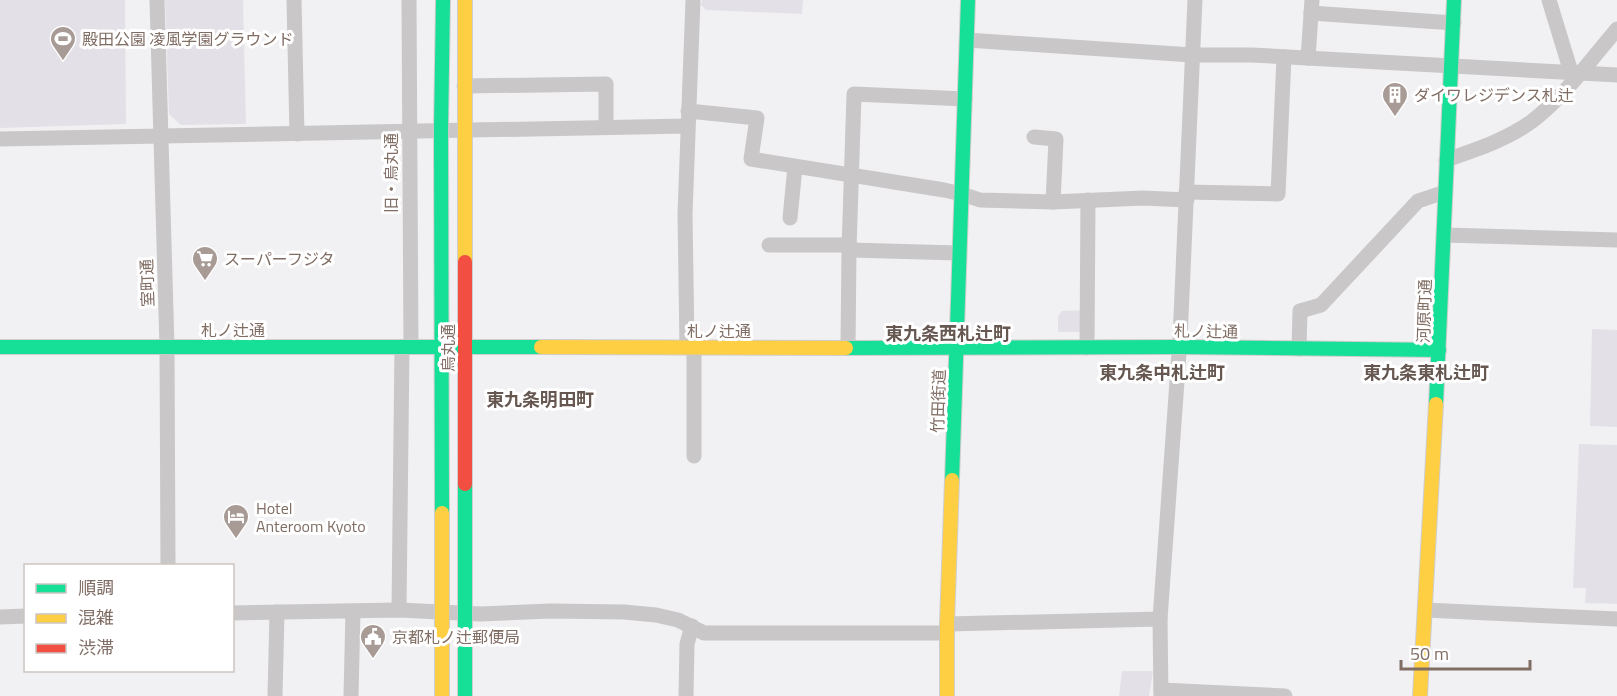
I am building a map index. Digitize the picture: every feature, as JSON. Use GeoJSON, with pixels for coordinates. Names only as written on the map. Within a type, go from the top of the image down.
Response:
{"type":"FeatureCollection","features":[{"type":"Feature","properties":{"kind":"main road","name":"烏丸通"},"geometry":{"type":"LineString","coordinates":[[442,696],[441,130],[443,0]]}},
{"type":"Feature","properties":{"kind":"main road","name":"烏丸通"},"geometry":{"type":"LineString","coordinates":[[465,0],[465,696]]}},
{"type":"Feature","properties":{"kind":"main road","name":"竹田街道"},"geometry":{"type":"LineString","coordinates":[[947,696],[947,628],[968,0]]}},
{"type":"Feature","properties":{"kind":"main road","name":"河原町通"},"geometry":{"type":"LineString","coordinates":[[1420,696],[1439,350],[1454,0]]}},
{"type":"Feature","properties":{"kind":"main road","name":"札ノ辻通"},"geometry":{"type":"LineString","coordinates":[[0,347],[1180,347],[1439,350]]}},
{"type":"Feature","properties":{"kind":"street","name":"室町通"},"geometry":{"type":"LineString","coordinates":[[157,0],[167,347],[168,564]]}},
{"type":"Feature","properties":{"kind":"street"},"geometry":{"type":"LineString","coordinates":[[294,0],[297,134]]}},
{"type":"Feature","properties":{"kind":"street","name":"旧・烏丸通"},"geometry":{"type":"LineString","coordinates":[[399,610],[406,347],[409,0]]}},
{"type":"Feature","properties":{"kind":"street"},"geometry":{"type":"LineString","coordinates":[[693,0],[685,214],[694,456]]}},
{"type":"Feature","properties":{"kind":"street"},"geometry":{"type":"LineString","coordinates":[[1195,0],[1180,347],[1160,619],[1161,693],[1285,696]]}},
{"type":"Feature","properties":{"kind":"street"},"geometry":{"type":"LineString","coordinates":[[1549,0],[1576,72]]}},
{"type":"Feature","properties":{"kind":"street"},"geometry":{"type":"LineString","coordinates":[[1308,58],[1311,7],[1454,23]]}},
{"type":"Feature","properties":{"kind":"street"},"geometry":{"type":"LineString","coordinates":[[1446,160],[1504,138],[1530,122],[1617,29]]}},
{"type":"Feature","properties":{"kind":"street"},"geometry":{"type":"LineString","coordinates":[[967,40],[1192,55],[1308,58],[1617,75]]}},
{"type":"Feature","properties":{"kind":"street"},"geometry":{"type":"LineString","coordinates":[[0,139],[606,127],[688,118],[757,118],[751,159],[962,194],[976,200],[1053,202],[1278,194],[1284,57]]}},
{"type":"Feature","properties":{"kind":"street"},"geometry":{"type":"LineString","coordinates":[[464,86],[606,84],[606,127]]}},
{"type":"Feature","properties":{"kind":"street"},"geometry":{"type":"LineString","coordinates":[[848,348],[854,94],[965,99]]}},
{"type":"Feature","properties":{"kind":"street"},"geometry":{"type":"LineString","coordinates":[[1034,137],[1056,139],[1053,202]]}},
{"type":"Feature","properties":{"kind":"street"},"geometry":{"type":"LineString","coordinates":[[790,218],[795,167]]}},
{"type":"Feature","properties":{"kind":"street"},"geometry":{"type":"LineString","coordinates":[[1299,349],[1300,311],[1321,304],[1418,201],[1445,192]]}},
{"type":"Feature","properties":{"kind":"street"},"geometry":{"type":"LineString","coordinates":[[1087,348],[1088,200]]}},
{"type":"Feature","properties":{"kind":"street"},"geometry":{"type":"LineString","coordinates":[[1444,235],[1617,240]]}},
{"type":"Feature","properties":{"kind":"street"},"geometry":{"type":"LineString","coordinates":[[769,245],[960,253]]}},
{"type":"Feature","properties":{"kind":"street"},"geometry":{"type":"LineString","coordinates":[[234,613],[399,610],[464,613],[624,612],[678,620],[704,633],[947,628],[1160,619]]}},
{"type":"Feature","properties":{"kind":"street"},"geometry":{"type":"LineString","coordinates":[[1425,610],[1617,619]]}},
{"type":"Feature","properties":{"kind":"street"},"geometry":{"type":"LineString","coordinates":[[351,696],[353,611]]}},
{"type":"Feature","properties":{"kind":"street"},"geometry":{"type":"LineString","coordinates":[[275,696],[277,612]]}},
{"type":"Feature","properties":{"kind":"street"},"geometry":{"type":"LineString","coordinates":[[0,617],[24,616]]}},
{"type":"Feature","properties":{"kind":"street"},"geometry":{"type":"LineString","coordinates":[[686,696],[687,644],[692,626]]}},
{"type":"Feature","properties":{"kind":"shaded area","name":"殿田公園 凌風学園グラウンド"},"geometry":{"type":"Polygon","coordinates":[[[0,0],[125,0],[126,124],[0,128],[0,0]]]}},
{"type":"Feature","properties":{"kind":"shaded area"},"geometry":{"type":"Polygon","coordinates":[[[165,0],[243,0],[246,124],[181,125],[169,114],[165,0]]]}},
{"type":"Feature","properties":{"kind":"shaded area"},"geometry":{"type":"Polygon","coordinates":[[[702,0],[803,0],[802,14],[706,10],[701,5],[702,0]]]}},
{"type":"Feature","properties":{"kind":"shaded area"},"geometry":{"type":"Polygon","coordinates":[[[1086,310],[1085,332],[1058,332],[1058,316],[1062,311],[1086,310]]]}},
{"type":"Feature","properties":{"kind":"shaded area"},"geometry":{"type":"Polygon","coordinates":[[[1592,329],[1617,330],[1617,427],[1590,426],[1592,329]]]}},
{"type":"Feature","properties":{"kind":"shaded area"},"geometry":{"type":"Polygon","coordinates":[[[1579,444],[1617,445],[1617,604],[1585,603],[1586,588],[1573,588],[1579,444]]]}},
{"type":"Feature","properties":{"kind":"shaded area"},"geometry":{"type":"Polygon","coordinates":[[[1122,671],[1153,671],[1149,696],[1119,696],[1122,671]]]}},
{"type":"Feature","properties":{"kind":"traffic: fast"},"geometry":{"type":"LineString","coordinates":[[442,513],[443,0]]}},
{"type":"Feature","properties":{"kind":"traffic: fast"},"geometry":{"type":"LineString","coordinates":[[952,480],[968,0]]}},
{"type":"Feature","properties":{"kind":"traffic: fast"},"geometry":{"type":"LineString","coordinates":[[1436,404],[1454,0]]}},
{"type":"Feature","properties":{"kind":"traffic: fast"},"geometry":{"type":"LineString","coordinates":[[0,347],[541,347]]}},
{"type":"Feature","properties":{"kind":"traffic: fast"},"geometry":{"type":"LineString","coordinates":[[846,348],[1180,347],[1439,350]]}},
{"type":"Feature","properties":{"kind":"traffic: fast"},"geometry":{"type":"LineString","coordinates":[[465,484],[465,696]]}},
{"type":"Feature","properties":{"kind":"traffic: slow"},"geometry":{"type":"LineString","coordinates":[[465,0],[465,262]]}},
{"type":"Feature","properties":{"kind":"traffic: slow"},"geometry":{"type":"LineString","coordinates":[[541,347],[846,348]]}},
{"type":"Feature","properties":{"kind":"traffic: slow"},"geometry":{"type":"LineString","coordinates":[[1420,696],[1436,404]]}},
{"type":"Feature","properties":{"kind":"traffic: slow"},"geometry":{"type":"LineString","coordinates":[[947,696],[952,480]]}},
{"type":"Feature","properties":{"kind":"traffic: slow"},"geometry":{"type":"LineString","coordinates":[[442,513],[442,696]]}},
{"type":"Feature","properties":{"kind":"traffic: jam"},"geometry":{"type":"LineString","coordinates":[[465,262],[465,484]]}},
{"type":"Feature","properties":{"kind":"place","name":"殿田公園 凌風学園グラウンド"},"geometry":{"type":"Point","coordinates":[63,62]}},
{"type":"Feature","properties":{"kind":"place","name":"ダイワレジデンス札辻"},"geometry":{"type":"Point","coordinates":[1395,118]}},
{"type":"Feature","properties":{"kind":"place","name":"スーパーフジタ"},"geometry":{"type":"Point","coordinates":[205,282]}},
{"type":"Feature","properties":{"kind":"place","name":"Hotel Anteroom Kyoto"},"geometry":{"type":"Point","coordinates":[236,540]}},
{"type":"Feature","properties":{"kind":"place","name":"京都札ノ辻郵便局"},"geometry":{"type":"Point","coordinates":[373,660]}},
{"type":"Feature","properties":{"kind":"district","name":"東九条西札辻町"},"geometry":{"type":"Point","coordinates":[948,334]}},
{"type":"Feature","properties":{"kind":"district","name":"東九条中札辻町"},"geometry":{"type":"Point","coordinates":[1162,373]}},
{"type":"Feature","properties":{"kind":"district","name":"東九条東札辻町"},"geometry":{"type":"Point","coordinates":[1426,373]}},
{"type":"Feature","properties":{"kind":"district","name":"東九条明田町"},"geometry":{"type":"Point","coordinates":[540,400]}}]}
